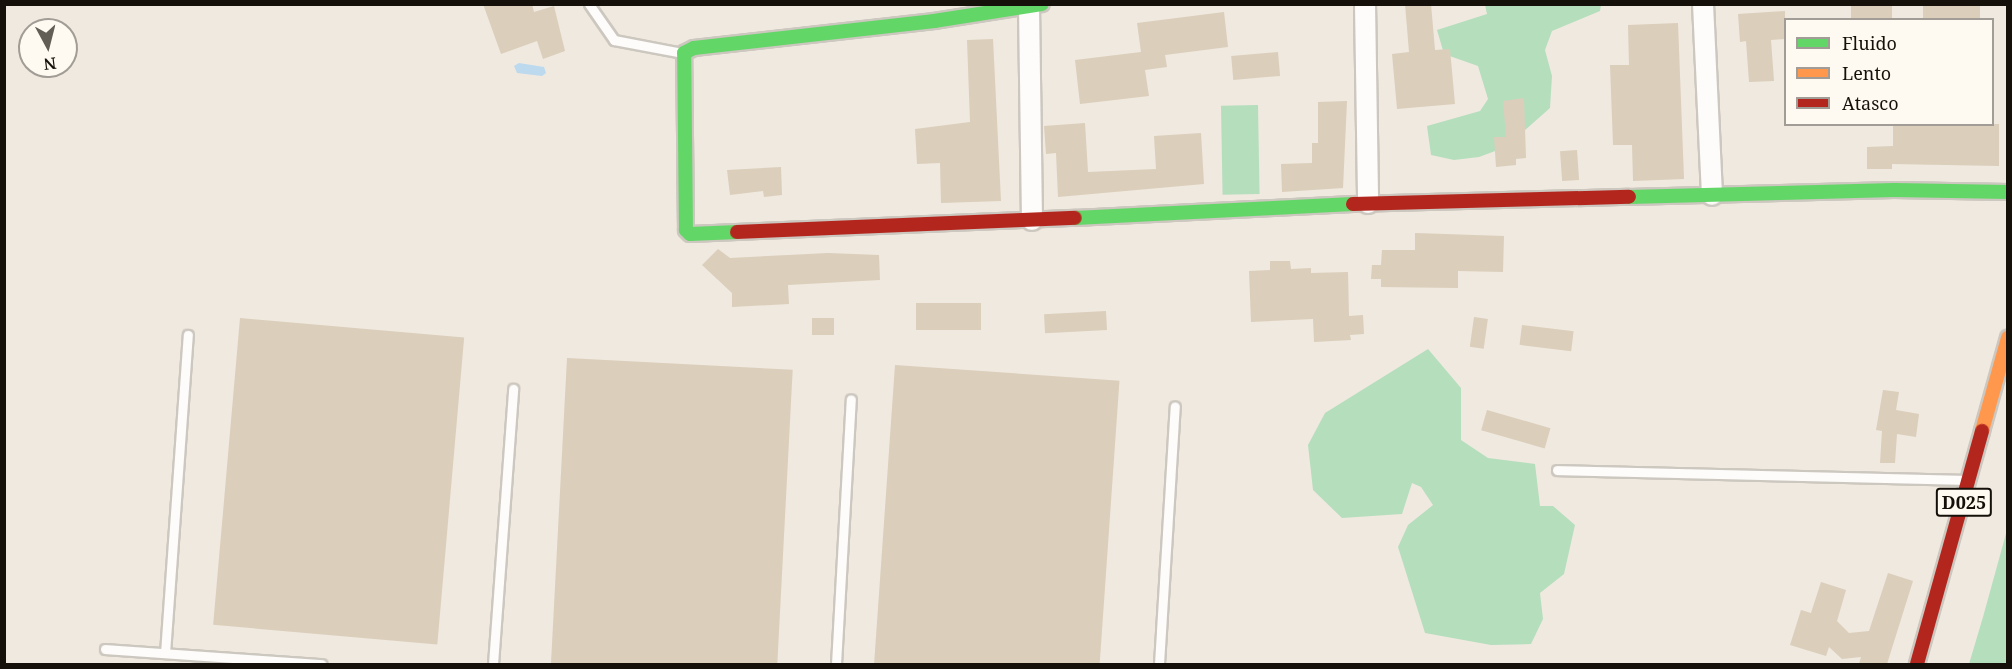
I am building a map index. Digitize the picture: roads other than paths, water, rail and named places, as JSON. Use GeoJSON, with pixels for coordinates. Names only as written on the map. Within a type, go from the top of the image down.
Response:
{"type":"FeatureCollection","features":[{"type":"Feature","properties":{"kind":"street"},"geometry":{"type":"LineString","coordinates":[[1365,4],[1368,203]]}},
{"type":"Feature","properties":{"kind":"street"},"geometry":{"type":"LineString","coordinates":[[1703,4],[1712,195]]}},
{"type":"Feature","properties":{"kind":"street"},"geometry":{"type":"LineString","coordinates":[[1032,220],[1036,5],[932,13],[694,48],[684,53],[687,232],[1032,220],[1368,203],[1894,190],[2007,192]]}},
{"type":"Feature","properties":{"kind":"street","name":"D025"},"geometry":{"type":"LineString","coordinates":[[1917,664],[1970,480],[2007,338]]}},
{"type":"Feature","properties":{"kind":"lane"},"geometry":{"type":"LineString","coordinates":[[589,4],[614,40],[684,53]]}},
{"type":"Feature","properties":{"kind":"lane"},"geometry":{"type":"LineString","coordinates":[[165,653],[188,334]]}},
{"type":"Feature","properties":{"kind":"lane"},"geometry":{"type":"LineString","coordinates":[[493,664],[513,389]]}},
{"type":"Feature","properties":{"kind":"lane"},"geometry":{"type":"LineString","coordinates":[[836,664],[851,399]]}},
{"type":"Feature","properties":{"kind":"lane"},"geometry":{"type":"LineString","coordinates":[[1158,664],[1174,406]]}},
{"type":"Feature","properties":{"kind":"lane"},"geometry":{"type":"LineString","coordinates":[[1557,470],[1970,480]]}},
{"type":"Feature","properties":{"kind":"lane"},"geometry":{"type":"LineString","coordinates":[[105,649],[321,664]]}},
{"type":"Feature","properties":{"kind":"water"},"geometry":{"type":"Polygon","coordinates":[[[519,63],[544,67],[546,73],[542,76],[517,73],[514,66],[519,63]]]}}]}
